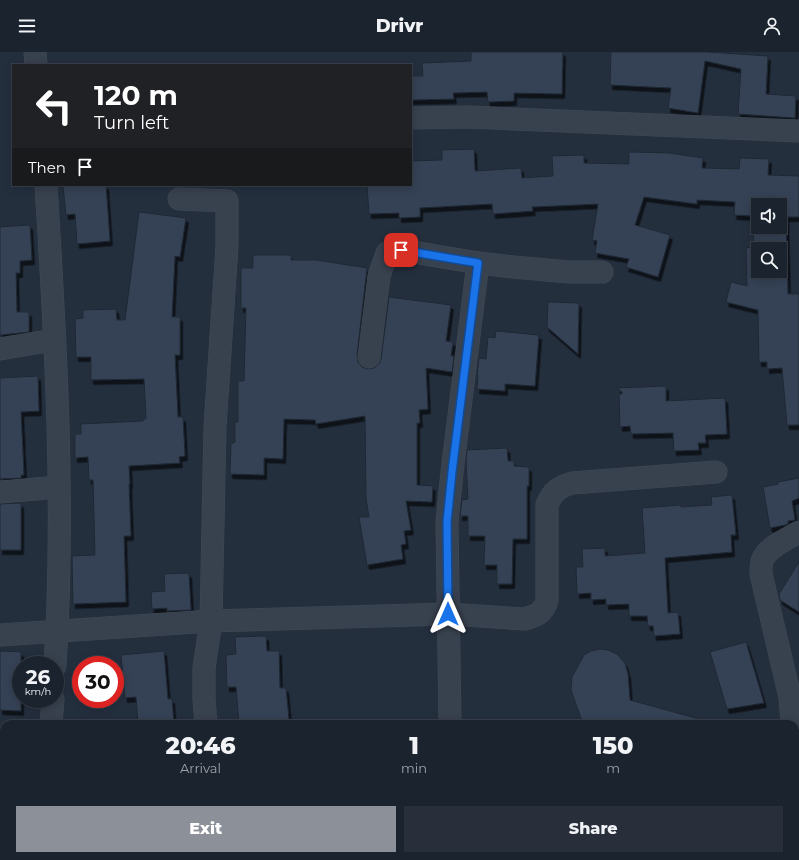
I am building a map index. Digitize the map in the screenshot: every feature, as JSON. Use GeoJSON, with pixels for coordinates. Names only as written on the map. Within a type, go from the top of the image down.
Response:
{"type":"FeatureCollection","features":[{"type":"Feature","properties":{"kind":"street"},"geometry":{"type":"LineString","coordinates":[[35,52],[36,64]]}},
{"type":"Feature","properties":{"kind":"street"},"geometry":{"type":"LineString","coordinates":[[412,118],[476,118],[799,131]]}},
{"type":"Feature","properties":{"kind":"street"},"geometry":{"type":"LineString","coordinates":[[46,186],[54,340],[59,487],[56,656]]}},
{"type":"Feature","properties":{"kind":"street"},"geometry":{"type":"LineString","coordinates":[[179,199],[226,201],[226,246],[215,427],[211,621],[204,668],[206,720]]}},
{"type":"Feature","properties":{"kind":"street"},"geometry":{"type":"LineString","coordinates":[[369,357],[379,276],[387,253],[401,250],[478,263],[569,272],[602,272]]}},
{"type":"Feature","properties":{"kind":"street"},"geometry":{"type":"LineString","coordinates":[[450,720],[448,515],[478,263]]}},
{"type":"Feature","properties":{"kind":"street"},"geometry":{"type":"LineString","coordinates":[[0,349],[54,340]]}},
{"type":"Feature","properties":{"kind":"street"},"geometry":{"type":"LineString","coordinates":[[0,635],[211,621],[448,614],[524,620],[536,616],[543,611],[547,600],[547,505],[555,490],[572,483],[716,472]]}},
{"type":"Feature","properties":{"kind":"street"},"geometry":{"type":"LineString","coordinates":[[0,492],[59,487]]}},
{"type":"Feature","properties":{"kind":"street"},"geometry":{"type":"LineString","coordinates":[[792,720],[795,696],[761,574],[763,560],[766,554],[772,548],[799,532]]}},
{"type":"Feature","properties":{"kind":"street"},"geometry":{"type":"LineString","coordinates":[[51,720],[52,708]]}},
{"type":"Feature","properties":{"kind":"building"},"geometry":{"type":"Polygon","coordinates":[[[471,52],[563,52],[562,94],[514,93],[514,101],[488,102],[487,92],[453,93],[454,99],[412,100],[412,76],[423,76],[422,63],[471,61],[471,52]]]}},
{"type":"Feature","properties":{"kind":"building"},"geometry":{"type":"Polygon","coordinates":[[[611,52],[707,52],[768,56],[766,94],[796,96],[795,118],[738,114],[741,69],[705,61],[698,113],[668,108],[671,88],[610,85],[611,52]]]}},
{"type":"Feature","properties":{"kind":"building"},"geometry":{"type":"Polygon","coordinates":[[[474,149],[475,171],[521,168],[522,178],[553,176],[552,156],[584,155],[584,163],[629,164],[629,152],[669,153],[703,158],[702,168],[739,169],[740,158],[769,159],[768,175],[799,176],[799,217],[787,217],[787,198],[751,198],[751,216],[734,215],[735,202],[697,200],[697,204],[644,197],[635,225],[670,235],[658,277],[626,267],[629,259],[595,253],[597,241],[592,240],[598,204],[532,207],[533,211],[493,214],[492,204],[420,208],[420,217],[399,218],[399,213],[369,214],[367,186],[412,186],[412,161],[442,160],[442,150],[474,149]]]}},
{"type":"Feature","properties":{"kind":"building"},"geometry":{"type":"Polygon","coordinates":[[[63,186],[106,186],[110,241],[77,244],[75,214],[66,215],[63,186]]]}},
{"type":"Feature","properties":{"kind":"building"},"geometry":{"type":"Polygon","coordinates":[[[139,212],[186,218],[180,257],[175,256],[172,317],[180,317],[180,355],[175,355],[178,417],[183,417],[185,456],[179,457],[180,463],[129,466],[131,536],[124,536],[126,602],[73,604],[72,556],[95,555],[93,480],[89,480],[88,457],[75,458],[75,434],[81,434],[81,424],[143,421],[143,419],[146,419],[144,379],[91,380],[91,357],[76,357],[75,319],[83,318],[83,310],[116,309],[117,320],[125,320],[139,212]]]}},
{"type":"Feature","properties":{"kind":"building"},"geometry":{"type":"Polygon","coordinates":[[[30,225],[32,260],[20,261],[20,273],[16,273],[17,312],[29,312],[29,332],[0,335],[0,227],[30,225]]]}},
{"type":"Feature","properties":{"kind":"building"},"geometry":{"type":"Polygon","coordinates":[[[754,234],[786,234],[787,242],[754,242],[754,234]]]}},
{"type":"Feature","properties":{"kind":"building"},"geometry":{"type":"Polygon","coordinates":[[[751,247],[751,278],[787,278],[787,256],[788,294],[799,294],[799,425],[787,425],[782,368],[767,369],[767,362],[759,362],[758,310],[726,302],[731,282],[747,286],[746,248],[751,247]]]}},
{"type":"Feature","properties":{"kind":"building"},"geometry":{"type":"Polygon","coordinates":[[[253,255],[291,255],[291,260],[316,260],[367,268],[357,355],[358,362],[362,367],[367,369],[374,368],[379,364],[381,359],[389,297],[451,305],[446,341],[453,342],[451,356],[454,356],[452,372],[426,368],[428,409],[419,410],[420,423],[417,423],[417,485],[433,486],[432,502],[406,501],[411,530],[404,531],[406,544],[401,545],[403,559],[367,565],[359,517],[369,517],[366,498],[365,416],[316,424],[315,420],[284,419],[283,459],[264,458],[264,475],[230,474],[231,444],[235,442],[235,422],[238,422],[238,381],[244,381],[246,308],[241,308],[241,268],[253,268],[253,255]]]}},
{"type":"Feature","properties":{"kind":"building"},"geometry":{"type":"Polygon","coordinates":[[[548,302],[579,303],[578,354],[547,327],[548,302]]]}},
{"type":"Feature","properties":{"kind":"building"},"geometry":{"type":"Polygon","coordinates":[[[496,331],[539,335],[535,386],[505,384],[505,391],[477,389],[479,358],[486,359],[488,337],[495,338],[496,331]]]}},
{"type":"Feature","properties":{"kind":"building"},"geometry":{"type":"Polygon","coordinates":[[[38,376],[39,411],[21,412],[24,475],[21,475],[21,478],[0,479],[0,378],[38,376]]]}},
{"type":"Feature","properties":{"kind":"building"},"geometry":{"type":"Polygon","coordinates":[[[666,386],[666,401],[725,398],[727,434],[705,435],[706,443],[698,443],[699,450],[674,451],[673,433],[631,434],[630,426],[620,427],[619,394],[622,394],[622,392],[617,388],[666,386]]]}},
{"type":"Feature","properties":{"kind":"building"},"geometry":{"type":"Polygon","coordinates":[[[507,448],[508,461],[514,461],[514,466],[529,467],[529,486],[527,486],[527,539],[513,539],[512,584],[497,584],[497,565],[484,565],[485,536],[468,536],[468,516],[460,516],[462,500],[468,499],[466,461],[467,450],[507,448]]]}},
{"type":"Feature","properties":{"kind":"building"},"geometry":{"type":"Polygon","coordinates":[[[799,478],[799,498],[792,501],[795,520],[788,521],[788,524],[785,525],[770,528],[763,487],[778,484],[778,482],[799,478]]]}},
{"type":"Feature","properties":{"kind":"building"},"geometry":{"type":"Polygon","coordinates":[[[732,495],[736,535],[731,535],[732,552],[665,558],[668,613],[678,612],[680,634],[654,636],[653,626],[648,626],[647,616],[629,616],[629,604],[606,605],[606,599],[591,600],[591,593],[577,594],[576,567],[583,567],[582,549],[605,548],[605,556],[645,553],[642,508],[681,505],[681,507],[712,505],[711,497],[732,495]]]}},
{"type":"Feature","properties":{"kind":"building"},"geometry":{"type":"Polygon","coordinates":[[[21,503],[21,550],[0,550],[0,504],[21,503]]]}},
{"type":"Feature","properties":{"kind":"building"},"geometry":{"type":"Polygon","coordinates":[[[799,562],[799,612],[780,600],[779,594],[799,562]]]}},
{"type":"Feature","properties":{"kind":"building"},"geometry":{"type":"Polygon","coordinates":[[[189,573],[191,610],[167,611],[167,608],[152,609],[151,592],[165,591],[164,574],[189,573]]]}},
{"type":"Feature","properties":{"kind":"building"},"geometry":{"type":"Polygon","coordinates":[[[266,636],[267,651],[279,651],[280,688],[286,688],[289,720],[239,720],[236,687],[227,687],[226,655],[236,654],[235,637],[266,636]]]}},
{"type":"Feature","properties":{"kind":"building"},"geometry":{"type":"Polygon","coordinates":[[[746,642],[764,703],[727,709],[710,652],[746,642]]]}},
{"type":"Feature","properties":{"kind":"building"},"geometry":{"type":"Polygon","coordinates":[[[600,649],[608,650],[617,654],[625,663],[628,674],[630,700],[699,720],[582,720],[571,690],[572,677],[584,655],[591,651],[600,649]]]}},
{"type":"Feature","properties":{"kind":"building"},"geometry":{"type":"Polygon","coordinates":[[[0,651],[21,652],[21,656],[12,656],[12,708],[21,708],[21,711],[0,710],[0,651]]]}},
{"type":"Feature","properties":{"kind":"building"},"geometry":{"type":"Polygon","coordinates":[[[164,651],[168,699],[172,699],[174,720],[138,720],[136,697],[125,698],[124,656],[121,656],[164,651]]]}},
{"type":"Feature","properties":{"kind":"route"},"geometry":{"type":"LineString","coordinates":[[401,250],[478,263],[447,522],[448,614]]}}]}
